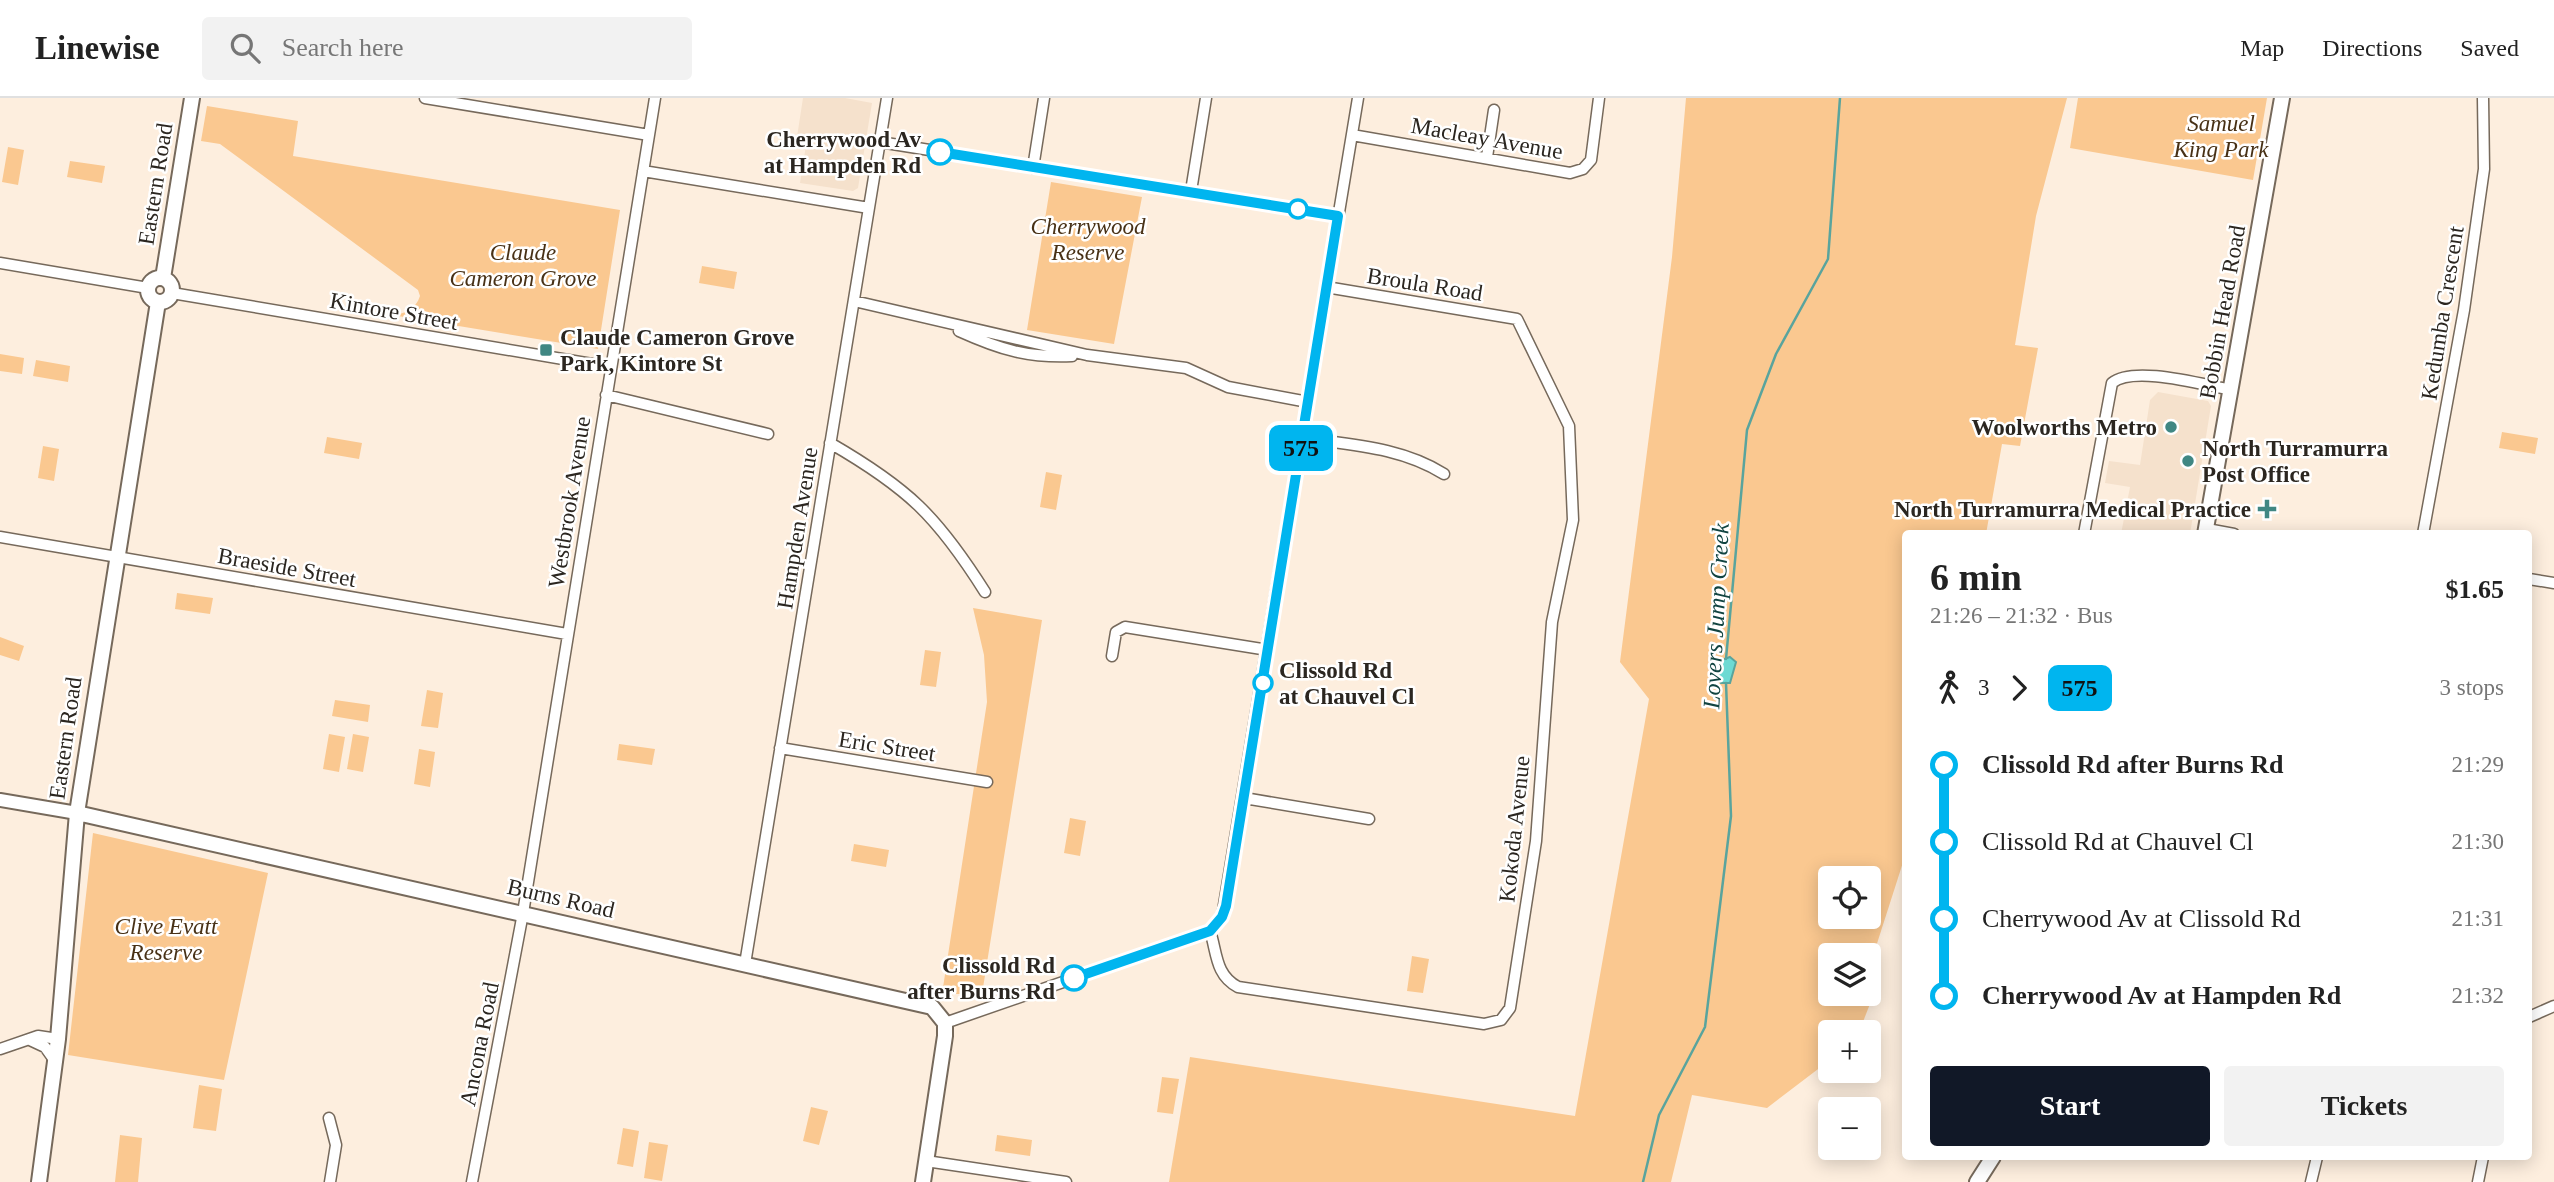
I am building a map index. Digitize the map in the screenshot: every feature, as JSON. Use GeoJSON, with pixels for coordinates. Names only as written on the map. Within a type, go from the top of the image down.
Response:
{"type":"FeatureCollection","features":[{"type":"Feature","properties":{"kind":"main road","name":"Eastern Road"},"geometry":{"type":"LineString","coordinates":[[163,278],[192,98]]}},
{"type":"Feature","properties":{"kind":"main road","name":"Bobbin Head Road"},"geometry":{"type":"LineString","coordinates":[[2206,530],[2282,98]]}},
{"type":"Feature","properties":{"kind":"main road"},"geometry":{"type":"LineString","coordinates":[[163,278],[171,285],[172,293],[168,300],[158,302],[150,297],[148,288],[154,279],[163,278]]}},
{"type":"Feature","properties":{"kind":"main road","name":"Eastern Road"},"geometry":{"type":"LineString","coordinates":[[39,1182],[58,1039],[77,813],[158,302]]}},
{"type":"Feature","properties":{"kind":"main road","name":"Burns Road"},"geometry":{"type":"LineString","coordinates":[[77,813],[932,1007],[945,1023]]}},
{"type":"Feature","properties":{"kind":"main road"},"geometry":{"type":"LineString","coordinates":[[923,1182],[945,1023]]}},
{"type":"Feature","properties":{"kind":"main road"},"geometry":{"type":"LineString","coordinates":[[1977,1182],[1991,1160]]}},
{"type":"Feature","properties":{"kind":"street"},"geometry":{"type":"LineString","coordinates":[[425,98],[649,135]]}},
{"type":"Feature","properties":{"kind":"street","name":"Westbrook Avenue"},"geometry":{"type":"LineString","coordinates":[[523,913],[655,98]]}},
{"type":"Feature","properties":{"kind":"street","name":"Hampden Avenue"},"geometry":{"type":"LineString","coordinates":[[745,964],[887,98]]}},
{"type":"Feature","properties":{"kind":"street"},"geometry":{"type":"LineString","coordinates":[[1033,168],[1044,98]]}},
{"type":"Feature","properties":{"kind":"street"},"geometry":{"type":"LineString","coordinates":[[1191,191],[1206,98]]}},
{"type":"Feature","properties":{"kind":"street"},"geometry":{"type":"LineString","coordinates":[[945,1023],[1210,931],[1222,917],[1244,798],[1358,98]]}},
{"type":"Feature","properties":{"kind":"street","name":"Macleay Avenue"},"geometry":{"type":"LineString","coordinates":[[1352,135],[1570,173],[1583,169],[1591,160],[1599,98]]}},
{"type":"Feature","properties":{"kind":"street","name":"Kedumba Crescent"},"geometry":{"type":"LineString","coordinates":[[2424,530],[2463,310],[2484,169],[2483,98]]}},
{"type":"Feature","properties":{"kind":"street"},"geometry":{"type":"LineString","coordinates":[[1488,157],[1494,110]]}},
{"type":"Feature","properties":{"kind":"street"},"geometry":{"type":"LineString","coordinates":[[880,142],[1338,216]]}},
{"type":"Feature","properties":{"kind":"street"},"geometry":{"type":"LineString","coordinates":[[643,171],[869,208]]}},
{"type":"Feature","properties":{"kind":"street"},"geometry":{"type":"LineString","coordinates":[[0,262],[148,288]]}},
{"type":"Feature","properties":{"kind":"street","name":"Broula Road"},"geometry":{"type":"LineString","coordinates":[[1326,288],[1517,319]]}},
{"type":"Feature","properties":{"kind":"street","name":"Kintore Street"},"geometry":{"type":"LineString","coordinates":[[172,293],[610,367]]}},
{"type":"Feature","properties":{"kind":"street"},"geometry":{"type":"LineString","coordinates":[[854,301],[932,319],[1000,350],[1051,357],[1087,355],[1186,368],[1228,387],[1308,402]]}},
{"type":"Feature","properties":{"kind":"street","name":"Kokoda Avenue"},"geometry":{"type":"LineString","coordinates":[[1210,931],[1217,963],[1224,977],[1238,987],[1484,1024],[1501,1020],[1510,1008],[1536,841],[1552,622],[1573,508],[1569,426],[1517,319]]}},
{"type":"Feature","properties":{"kind":"street"},"geometry":{"type":"LineString","coordinates":[[2085,530],[2112,383],[2119,377],[2136,375],[2232,390]]}},
{"type":"Feature","properties":{"kind":"street"},"geometry":{"type":"LineString","coordinates":[[606,395],[768,434]]}},
{"type":"Feature","properties":{"kind":"street"},"geometry":{"type":"LineString","coordinates":[[1303,438],[1386,450],[1428,464],[1444,474]]}},
{"type":"Feature","properties":{"kind":"street"},"geometry":{"type":"LineString","coordinates":[[830,443],[906,490],[935,520],[985,592]]}},
{"type":"Feature","properties":{"kind":"street","name":"Braeside Street"},"geometry":{"type":"LineString","coordinates":[[0,537],[567,634]]}},
{"type":"Feature","properties":{"kind":"street"},"geometry":{"type":"LineString","coordinates":[[2532,579],[2554,583]]}},
{"type":"Feature","properties":{"kind":"street"},"geometry":{"type":"LineString","coordinates":[[1112,656],[1116,632],[1125,627],[1268,650]]}},
{"type":"Feature","properties":{"kind":"street","name":"Eric Street"},"geometry":{"type":"LineString","coordinates":[[780,748],[987,782]]}},
{"type":"Feature","properties":{"kind":"street"},"geometry":{"type":"LineString","coordinates":[[1244,798],[1368,818]]}},
{"type":"Feature","properties":{"kind":"street","name":"Burns Road"},"geometry":{"type":"LineString","coordinates":[[0,800],[77,813]]}},
{"type":"Feature","properties":{"kind":"street","name":"Ancona Road"},"geometry":{"type":"LineString","coordinates":[[472,1182],[523,913]]}},
{"type":"Feature","properties":{"kind":"street"},"geometry":{"type":"LineString","coordinates":[[2532,1016],[2554,1006]]}},
{"type":"Feature","properties":{"kind":"street"},"geometry":{"type":"LineString","coordinates":[[0,1049],[38,1036],[58,1039]]}},
{"type":"Feature","properties":{"kind":"street"},"geometry":{"type":"LineString","coordinates":[[30,1040],[45,1047],[55,1062]]}},
{"type":"Feature","properties":{"kind":"street"},"geometry":{"type":"LineString","coordinates":[[329,1118],[336,1145],[330,1182]]}},
{"type":"Feature","properties":{"kind":"street"},"geometry":{"type":"LineString","coordinates":[[2311,1182],[2316,1160]]}},
{"type":"Feature","properties":{"kind":"street"},"geometry":{"type":"LineString","coordinates":[[2478,1182],[2482,1160]]}},
{"type":"Feature","properties":{"kind":"street"},"geometry":{"type":"LineString","coordinates":[[926,1161],[1066,1182]]}},
{"type":"Feature","properties":{"kind":"shaded area"},"geometry":{"type":"Polygon","coordinates":[[[803,98],[845,98],[872,103],[858,188],[853,191],[800,183],[807,139],[797,137],[803,98]]]}},
{"type":"Feature","properties":{"kind":"shaded area"},"geometry":{"type":"Polygon","coordinates":[[[2158,392],[2208,401],[2211,406],[2191,530],[2122,530],[2130,487],[2105,483],[2109,461],[2140,465],[2150,400],[2158,392]]]}},
{"type":"Feature","properties":{"kind":"green space"},"geometry":{"type":"Polygon","coordinates":[[[1686,98],[2067,98],[2036,216],[2015,345],[2038,348],[2020,446],[2002,444],[1987,530],[1902,530],[1902,865],[1877,943],[1818,943],[1818,1006],[1869,1006],[1864,1020],[1818,1020],[1818,1069],[1767,1108],[1692,1095],[1671,1182],[1169,1182],[1190,1057],[1575,1116],[1649,699],[1620,662],[1672,257],[1686,98]]]}},
{"type":"Feature","properties":{"kind":"green space","name":"Samuel King Park"},"geometry":{"type":"Polygon","coordinates":[[[2078,98],[2267,98],[2253,180],[2070,148],[2078,98]]]}},
{"type":"Feature","properties":{"kind":"green space","name":"Claude Cameron Grove"},"geometry":{"type":"Polygon","coordinates":[[[207,106],[298,121],[293,156],[620,210],[598,349],[392,315],[406,312],[413,307],[420,296],[418,290],[220,144],[201,141],[207,106]]]}},
{"type":"Feature","properties":{"kind":"green space"},"geometry":{"type":"Polygon","coordinates":[[[8,147],[24,150],[18,185],[2,182],[8,147]]]}},
{"type":"Feature","properties":{"kind":"green space"},"geometry":{"type":"Polygon","coordinates":[[[70,161],[105,166],[102,183],[67,177],[70,161]]]}},
{"type":"Feature","properties":{"kind":"green space","name":"Cherrywood Reserve"},"geometry":{"type":"Polygon","coordinates":[[[1051,182],[1142,197],[1114,344],[1027,330],[1051,182]]]}},
{"type":"Feature","properties":{"kind":"green space"},"geometry":{"type":"Polygon","coordinates":[[[702,266],[737,272],[734,289],[699,283],[702,266]]]}},
{"type":"Feature","properties":{"kind":"green space"},"geometry":{"type":"Polygon","coordinates":[[[0,354],[24,358],[22,374],[0,371],[0,354]]]}},
{"type":"Feature","properties":{"kind":"green space"},"geometry":{"type":"Polygon","coordinates":[[[36,360],[70,366],[68,382],[33,376],[36,360]]]}},
{"type":"Feature","properties":{"kind":"green space"},"geometry":{"type":"Polygon","coordinates":[[[2502,432],[2538,438],[2535,454],[2499,448],[2502,432]]]}},
{"type":"Feature","properties":{"kind":"green space"},"geometry":{"type":"Polygon","coordinates":[[[327,437],[362,443],[359,459],[324,453],[327,437]]]}},
{"type":"Feature","properties":{"kind":"green space"},"geometry":{"type":"Polygon","coordinates":[[[43,446],[59,449],[54,481],[38,478],[43,446]]]}},
{"type":"Feature","properties":{"kind":"green space"},"geometry":{"type":"Polygon","coordinates":[[[1046,472],[1062,475],[1056,510],[1040,507],[1046,472]]]}},
{"type":"Feature","properties":{"kind":"green space"},"geometry":{"type":"Polygon","coordinates":[[[177,593],[213,598],[210,614],[175,609],[177,593]]]}},
{"type":"Feature","properties":{"kind":"green space"},"geometry":{"type":"Polygon","coordinates":[[[973,608],[1042,620],[982,994],[942,994],[987,702],[984,655],[973,608]]]}},
{"type":"Feature","properties":{"kind":"green space"},"geometry":{"type":"Polygon","coordinates":[[[0,637],[24,646],[19,661],[0,655],[0,637]]]}},
{"type":"Feature","properties":{"kind":"green space"},"geometry":{"type":"Polygon","coordinates":[[[925,650],[941,652],[936,687],[920,685],[925,650]]]}},
{"type":"Feature","properties":{"kind":"green space"},"geometry":{"type":"Polygon","coordinates":[[[427,690],[443,693],[438,728],[421,726],[427,690]]]}},
{"type":"Feature","properties":{"kind":"green space"},"geometry":{"type":"Polygon","coordinates":[[[335,700],[370,705],[368,722],[332,716],[335,700]]]}},
{"type":"Feature","properties":{"kind":"green space"},"geometry":{"type":"Polygon","coordinates":[[[329,734],[345,737],[339,772],[323,769],[329,734]]]}},
{"type":"Feature","properties":{"kind":"green space"},"geometry":{"type":"Polygon","coordinates":[[[353,734],[369,737],[363,772],[347,769],[353,734]]]}},
{"type":"Feature","properties":{"kind":"green space"},"geometry":{"type":"Polygon","coordinates":[[[619,744],[655,749],[652,765],[617,760],[619,744]]]}},
{"type":"Feature","properties":{"kind":"green space"},"geometry":{"type":"Polygon","coordinates":[[[419,749],[435,752],[430,787],[414,784],[419,749]]]}},
{"type":"Feature","properties":{"kind":"green space"},"geometry":{"type":"Polygon","coordinates":[[[1070,818],[1086,821],[1080,856],[1064,853],[1070,818]]]}},
{"type":"Feature","properties":{"kind":"green space","name":"Clive Evatt Reserve"},"geometry":{"type":"Polygon","coordinates":[[[93,833],[268,873],[224,1080],[68,1055],[93,833]]]}},
{"type":"Feature","properties":{"kind":"green space"},"geometry":{"type":"Polygon","coordinates":[[[854,844],[889,850],[886,867],[851,861],[854,844]]]}},
{"type":"Feature","properties":{"kind":"green space"},"geometry":{"type":"Polygon","coordinates":[[[1412,956],[1429,959],[1423,993],[1407,991],[1412,956]]]}},
{"type":"Feature","properties":{"kind":"green space"},"geometry":{"type":"Polygon","coordinates":[[[1162,1077],[1179,1079],[1173,1114],[1157,1112],[1162,1077]]]}},
{"type":"Feature","properties":{"kind":"green space"},"geometry":{"type":"Polygon","coordinates":[[[199,1085],[222,1089],[216,1131],[193,1128],[199,1085]]]}},
{"type":"Feature","properties":{"kind":"green space"},"geometry":{"type":"Polygon","coordinates":[[[811,1107],[828,1111],[819,1145],[803,1141],[811,1107]]]}},
{"type":"Feature","properties":{"kind":"green space"},"geometry":{"type":"Polygon","coordinates":[[[623,1128],[639,1131],[633,1167],[617,1164],[623,1128]]]}},
{"type":"Feature","properties":{"kind":"green space"},"geometry":{"type":"Polygon","coordinates":[[[120,1135],[142,1138],[138,1182],[115,1182],[120,1135]]]}},
{"type":"Feature","properties":{"kind":"green space"},"geometry":{"type":"Polygon","coordinates":[[[997,1135],[1032,1140],[1030,1156],[995,1151],[997,1135]]]}},
{"type":"Feature","properties":{"kind":"green space"},"geometry":{"type":"Polygon","coordinates":[[[649,1142],[668,1145],[662,1181],[644,1178],[649,1142]]]}},
{"type":"Feature","properties":{"kind":"water"},"geometry":{"type":"Polygon","coordinates":[[[1730,657],[1736,662],[1730,683],[1721,683],[1717,676],[1719,661],[1730,657]]]}},
{"type":"Feature","properties":{"kind":"waterway","name":"Lovers Jump Creek"},"geometry":{"type":"LineString","coordinates":[[1726,659],[1747,430],[1776,354],[1828,259],[1840,98]]}},
{"type":"Feature","properties":{"kind":"waterway","name":"Lovers Jump Creek"},"geometry":{"type":"LineString","coordinates":[[1643,1182],[1659,1115],[1705,1027],[1731,816],[1726,683]]}},
{"type":"Feature","properties":{"kind":"bus line","name":"575"},"geometry":{"type":"LineString","coordinates":[[940,152],[1338,216],[1226,906],[1222,917],[1210,931],[1074,978]]}},
{"type":"Feature","properties":{"kind":"place","name":"Cherrywood Av at Hampden Rd"},"geometry":{"type":"Point","coordinates":[940,152]}},
{"type":"Feature","properties":{"kind":"place","name":"Claude Cameron Grove Park, Kintore St"},"geometry":{"type":"Point","coordinates":[546,350]}},
{"type":"Feature","properties":{"kind":"place","name":"Woolworths Metro"},"geometry":{"type":"Point","coordinates":[2171,427]}},
{"type":"Feature","properties":{"kind":"place","name":"North Turramurra Post Office"},"geometry":{"type":"Point","coordinates":[2188,461]}},
{"type":"Feature","properties":{"kind":"place","name":"North Turramurra Medical Practice"},"geometry":{"type":"Point","coordinates":[2267,509]}},
{"type":"Feature","properties":{"kind":"place","name":"Clissold Rd at Chauvel Cl"},"geometry":{"type":"Point","coordinates":[1263,683]}},
{"type":"Feature","properties":{"kind":"place","name":"Clissold Rd after Burns Rd"},"geometry":{"type":"Point","coordinates":[1074,978]}}]}
